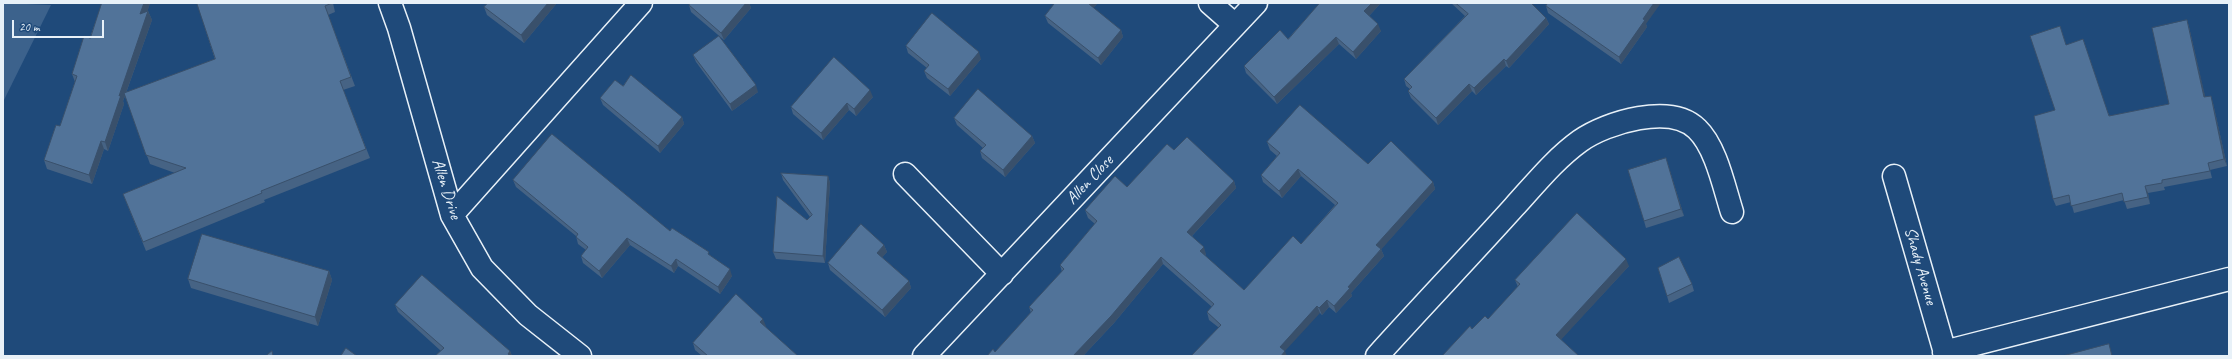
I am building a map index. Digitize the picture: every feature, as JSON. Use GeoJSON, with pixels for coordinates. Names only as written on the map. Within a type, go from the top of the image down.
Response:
{"type":"FeatureCollection","features":[{"type":"Feature","properties":{"kind":"street","name":"Allen Drive"},"geometry":{"type":"LineString","coordinates":[[390,3],[399,28],[452,215],[482,268],[528,315],[580,356]]}},
{"type":"Feature","properties":{"kind":"street"},"geometry":{"type":"LineString","coordinates":[[452,215],[641,3]]}},
{"type":"Feature","properties":{"kind":"street"},"geometry":{"type":"LineString","coordinates":[[1210,3],[1235,25]]}},
{"type":"Feature","properties":{"kind":"street","name":"Allen Close"},"geometry":{"type":"LineString","coordinates":[[924,356],[1256,3]]}},
{"type":"Feature","properties":{"kind":"street"},"geometry":{"type":"LineString","coordinates":[[1377,356],[1536,182],[1581,140],[1600,131],[1647,116],[1680,118],[1696,128],[1704,137],[1716,162],[1732,212]]}},
{"type":"Feature","properties":{"kind":"street"},"geometry":{"type":"LineString","coordinates":[[905,174],[1002,274]]}},
{"type":"Feature","properties":{"kind":"street","name":"Shady Avenue"},"geometry":{"type":"LineString","coordinates":[[1894,176],[1945,354]]}},
{"type":"Feature","properties":{"kind":"street"},"geometry":{"type":"LineString","coordinates":[[1945,354],[2229,279]]}},
{"type":"Feature","properties":{"kind":"shaded area"},"geometry":{"type":"Polygon","coordinates":[[[3,3],[51,5],[3,102],[3,3]]]}},
{"type":"Feature","properties":{"kind":"building"},"geometry":{"type":"Polygon","coordinates":[[[102,3],[144,3],[140,14],[148,11],[105,142],[101,141],[89,175],[44,160],[56,125],[60,126],[77,76],[72,74],[84,36],[90,38],[102,3]]]}},
{"type":"Feature","properties":{"kind":"building"},"geometry":{"type":"Polygon","coordinates":[[[197,3],[332,3],[325,6],[351,77],[340,81],[366,149],[261,191],[262,193],[143,242],[123,194],[186,168],[146,155],[124,93],[215,59],[197,3]]]}},
{"type":"Feature","properties":{"kind":"building"},"geometry":{"type":"Polygon","coordinates":[[[488,3],[548,3],[521,35],[484,7],[488,3]]]}},
{"type":"Feature","properties":{"kind":"building"},"geometry":{"type":"Polygon","coordinates":[[[691,3],[746,3],[721,33],[689,5],[691,3]]]}},
{"type":"Feature","properties":{"kind":"building"},"geometry":{"type":"Polygon","coordinates":[[[1055,3],[1089,3],[1121,30],[1098,58],[1045,16],[1055,3]]]}},
{"type":"Feature","properties":{"kind":"building"},"geometry":{"type":"Polygon","coordinates":[[[1320,3],[1372,3],[1364,11],[1378,24],[1353,52],[1336,37],[1274,97],[1244,66],[1280,30],[1288,39],[1320,3]]]}},
{"type":"Feature","properties":{"kind":"building"},"geometry":{"type":"Polygon","coordinates":[[[1456,3],[1531,3],[1546,18],[1506,61],[1504,59],[1474,88],[1469,84],[1436,118],[1408,91],[1412,87],[1404,79],[1468,14],[1456,3]]]}},
{"type":"Feature","properties":{"kind":"building"},"geometry":{"type":"Polygon","coordinates":[[[1548,3],[1654,3],[1643,19],[1645,20],[1619,57],[1546,6],[1548,3]]]}},
{"type":"Feature","properties":{"kind":"building"},"geometry":{"type":"Polygon","coordinates":[[[932,13],[979,52],[948,89],[924,71],[929,65],[906,46],[932,13]]]}},
{"type":"Feature","properties":{"kind":"building"},"geometry":{"type":"Polygon","coordinates":[[[2187,20],[2204,97],[2211,96],[2224,159],[2208,163],[2210,171],[2162,180],[2162,183],[2145,186],[2148,197],[2124,202],[2122,193],[2071,206],[2069,195],[2053,199],[2034,116],[2055,110],[2030,36],[2060,26],[2066,45],[2083,39],[2109,116],[2169,104],[2152,28],[2187,20]]]}},
{"type":"Feature","properties":{"kind":"building"},"geometry":{"type":"Polygon","coordinates":[[[719,36],[756,85],[730,104],[693,55],[719,36]]]}},
{"type":"Feature","properties":{"kind":"building"},"geometry":{"type":"Polygon","coordinates":[[[834,57],[870,90],[854,109],[847,103],[821,133],[791,107],[834,57]]]}},
{"type":"Feature","properties":{"kind":"building"},"geometry":{"type":"Polygon","coordinates":[[[631,75],[682,117],[658,146],[600,98],[615,80],[623,86],[631,75]]]}},
{"type":"Feature","properties":{"kind":"building"},"geometry":{"type":"Polygon","coordinates":[[[978,89],[1032,136],[1003,170],[980,151],[986,145],[954,118],[978,89]]]}},
{"type":"Feature","properties":{"kind":"building"},"geometry":{"type":"Polygon","coordinates":[[[1300,105],[1368,164],[1391,141],[1433,182],[1376,245],[1381,249],[1348,287],[1350,288],[1334,306],[1327,300],[1319,308],[1317,306],[1280,347],[1285,351],[1281,356],[1191,356],[1221,325],[1207,312],[1214,304],[1161,257],[1111,316],[1073,356],[987,356],[993,349],[995,352],[1033,310],[1029,307],[1064,269],[1060,265],[1097,221],[1085,210],[1115,176],[1127,187],[1167,144],[1174,150],[1187,137],[1234,181],[1187,232],[1204,247],[1200,251],[1244,290],[1293,236],[1301,244],[1338,203],[1298,169],[1279,191],[1261,175],[1280,153],[1267,142],[1300,105]]]}},
{"type":"Feature","properties":{"kind":"building"},"geometry":{"type":"Polygon","coordinates":[[[552,134],[670,231],[672,228],[709,252],[708,254],[730,269],[718,287],[676,259],[671,266],[627,238],[599,271],[581,256],[588,247],[576,237],[578,234],[513,180],[552,134]]]}},
{"type":"Feature","properties":{"kind":"building"},"geometry":{"type":"Polygon","coordinates":[[[1666,158],[1681,209],[1644,221],[1628,170],[1666,158]]]}},
{"type":"Feature","properties":{"kind":"building"},"geometry":{"type":"Polygon","coordinates":[[[781,173],[828,176],[823,256],[773,252],[777,196],[807,220],[812,215],[781,173]]]}},
{"type":"Feature","properties":{"kind":"building"},"geometry":{"type":"Polygon","coordinates":[[[1577,213],[1626,259],[1556,335],[1579,356],[1442,356],[1470,326],[1472,329],[1485,316],[1488,319],[1520,284],[1515,280],[1577,213]]]}},
{"type":"Feature","properties":{"kind":"building"},"geometry":{"type":"Polygon","coordinates":[[[861,224],[884,245],[877,253],[909,281],[882,310],[828,263],[861,224]]]}},
{"type":"Feature","properties":{"kind":"building"},"geometry":{"type":"Polygon","coordinates":[[[202,234],[329,271],[315,317],[188,279],[202,234]]]}},
{"type":"Feature","properties":{"kind":"building"},"geometry":{"type":"Polygon","coordinates":[[[1679,257],[1692,284],[1667,296],[1658,268],[1679,257]]]}},
{"type":"Feature","properties":{"kind":"building"},"geometry":{"type":"Polygon","coordinates":[[[422,275],[510,351],[508,354],[511,356],[435,356],[444,348],[395,305],[422,275]]]}},
{"type":"Feature","properties":{"kind":"building"},"geometry":{"type":"Polygon","coordinates":[[[736,294],[763,319],[760,322],[798,356],[708,356],[693,343],[736,294]]]}},
{"type":"Feature","properties":{"kind":"building"},"geometry":{"type":"Polygon","coordinates":[[[2109,344],[2112,356],[2063,356],[2109,344]]]}},
{"type":"Feature","properties":{"kind":"building"},"geometry":{"type":"Polygon","coordinates":[[[346,348],[357,356],[341,356],[346,348]]]}},
{"type":"Feature","properties":{"kind":"building"},"geometry":{"type":"Polygon","coordinates":[[[272,351],[273,356],[266,356],[272,351]]]}}]}
